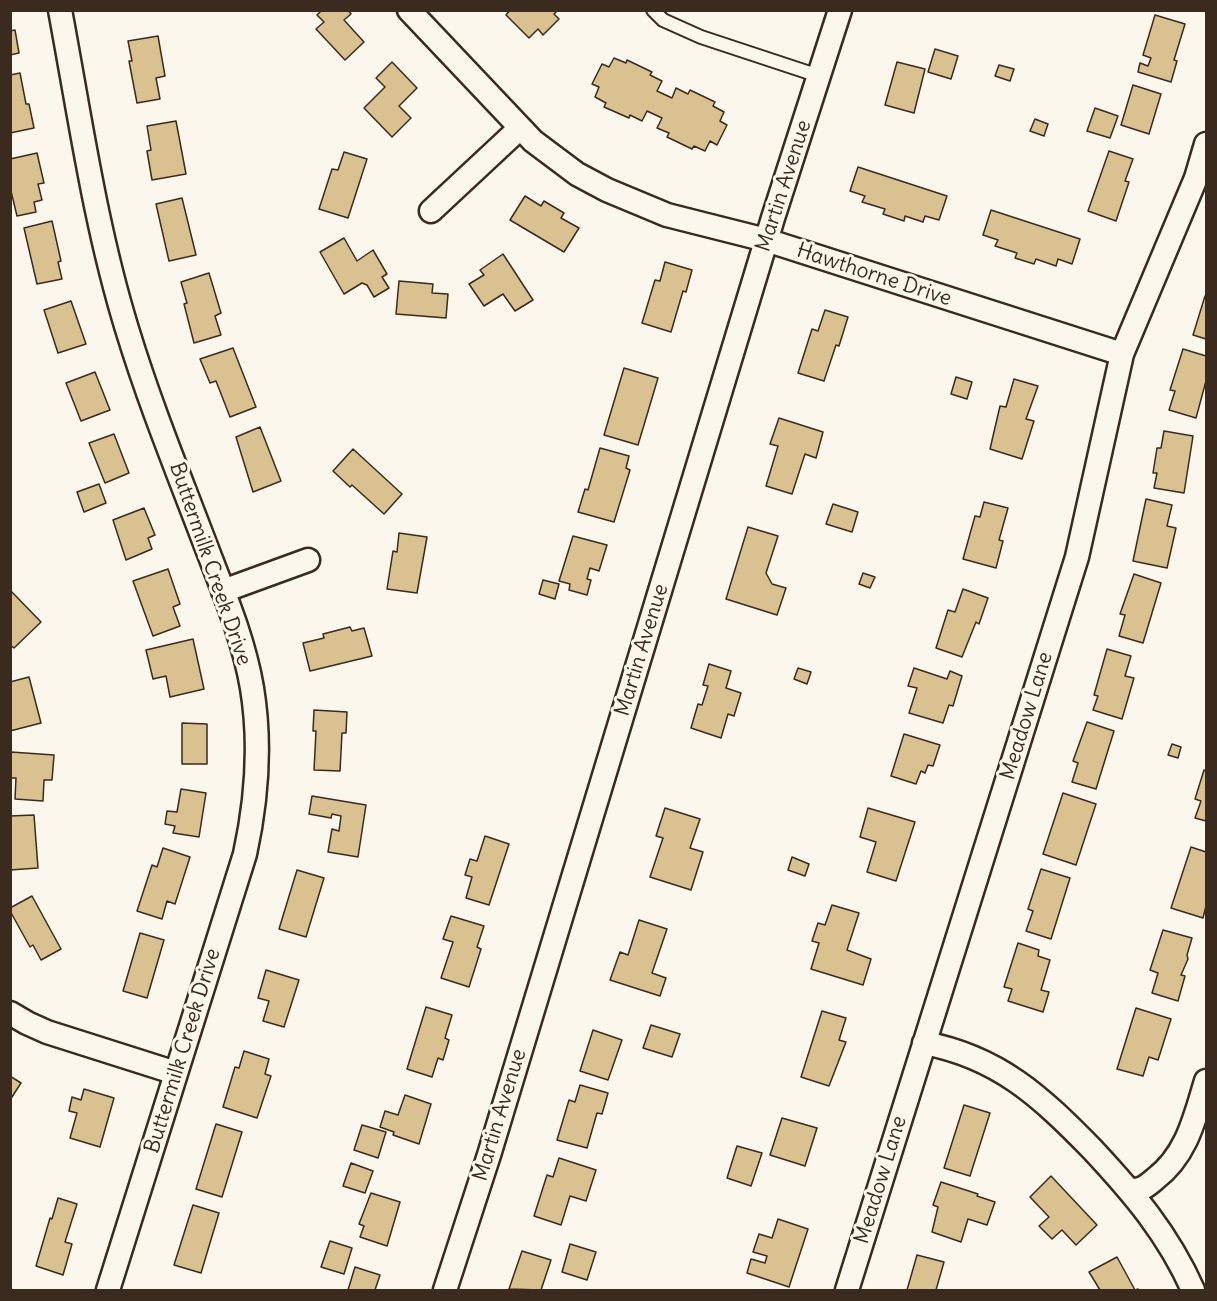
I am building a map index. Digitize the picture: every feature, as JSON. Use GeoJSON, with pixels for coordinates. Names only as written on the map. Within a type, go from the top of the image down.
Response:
{"type":"FeatureCollection","features":[{"type":"Feature","properties":{"kind":"street","name":"Buttermilk Creek Drive"},"geometry":{"type":"LineString","coordinates":[[60,10],[97,213],[117,297],[144,380],[240,639],[252,687],[257,743],[255,799],[242,864],[108,1290]]}},
{"type":"Feature","properties":{"kind":"street","name":"Hawthorne Drive"},"geometry":{"type":"LineString","coordinates":[[410,10],[533,141],[568,168],[631,202],[667,215],[766,240],[1122,354]]}},
{"type":"Feature","properties":{"kind":"street","name":"Martin Avenue"},"geometry":{"type":"LineString","coordinates":[[445,1290],[496,1132],[766,240],[840,10]]}},
{"type":"Feature","properties":{"kind":"street"},"geometry":{"type":"LineString","coordinates":[[431,211],[520,128]]}},
{"type":"Feature","properties":{"kind":"street","name":"Meadow Lane"},"geometry":{"type":"LineString","coordinates":[[846,1290],[1077,557],[1122,354],[1196,178],[1206,144]]}},
{"type":"Feature","properties":{"kind":"street"},"geometry":{"type":"LineString","coordinates":[[223,591],[308,560]]}},
{"type":"Feature","properties":{"kind":"street"},"geometry":{"type":"LineString","coordinates":[[10,1013],[47,1032],[176,1073]]}},
{"type":"Feature","properties":{"kind":"street"},"geometry":{"type":"LineString","coordinates":[[924,1043],[954,1050],[989,1064],[1027,1088],[1054,1111],[1130,1190],[1166,1238],[1193,1290]]}},
{"type":"Feature","properties":{"kind":"street"},"geometry":{"type":"LineString","coordinates":[[1130,1190],[1138,1191],[1153,1181],[1177,1156],[1189,1136],[1206,1081]]}},
{"type":"Feature","properties":{"kind":"lane"},"geometry":{"type":"LineString","coordinates":[[653,10],[663,20],[701,37],[819,76]]}},
{"type":"Feature","properties":{"kind":"building"},"geometry":{"type":"Polygon","coordinates":[[[322,10],[348,10],[351,14],[344,20],[364,42],[345,60],[316,29],[324,22],[317,15],[322,10]]]}},
{"type":"Feature","properties":{"kind":"building"},"geometry":{"type":"Polygon","coordinates":[[[510,10],[558,10],[554,14],[559,19],[543,35],[538,29],[529,38],[506,15],[510,10]]]}},
{"type":"Feature","properties":{"kind":"building"},"geometry":{"type":"Polygon","coordinates":[[[1155,15],[1185,24],[1174,60],[1177,61],[1171,82],[1138,72],[1140,63],[1148,66],[1151,58],[1143,55],[1155,15]]]}},
{"type":"Feature","properties":{"kind":"building"},"geometry":{"type":"Polygon","coordinates":[[[15,30],[19,53],[10,55],[10,31],[15,30]]]}},
{"type":"Feature","properties":{"kind":"building"},"geometry":{"type":"Polygon","coordinates":[[[158,36],[165,76],[156,78],[160,99],[137,103],[129,61],[132,61],[128,41],[158,36]]]}},
{"type":"Feature","properties":{"kind":"building"},"geometry":{"type":"Polygon","coordinates":[[[935,49],[958,56],[951,79],[928,72],[935,49]]]}},
{"type":"Feature","properties":{"kind":"building"},"geometry":{"type":"Polygon","coordinates":[[[614,58],[626,63],[627,60],[652,72],[650,75],[662,81],[657,91],[672,98],[676,88],[688,94],[690,90],[715,102],[713,106],[724,112],[720,121],[727,125],[717,145],[710,141],[705,151],[694,146],[692,149],[667,137],[669,133],[657,128],[662,118],[647,111],[642,121],[604,107],[606,103],[595,97],[599,87],[592,84],[602,64],[609,67],[614,58]]]}},
{"type":"Feature","properties":{"kind":"building"},"geometry":{"type":"Polygon","coordinates":[[[392,62],[417,88],[399,106],[411,118],[392,137],[364,108],[385,87],[376,78],[392,62]]]}},
{"type":"Feature","properties":{"kind":"building"},"geometry":{"type":"Polygon","coordinates":[[[897,62],[925,69],[914,113],[885,105],[897,62]]]}},
{"type":"Feature","properties":{"kind":"building"},"geometry":{"type":"Polygon","coordinates":[[[999,65],[1014,69],[1010,81],[995,76],[999,65]]]}},
{"type":"Feature","properties":{"kind":"building"},"geometry":{"type":"Polygon","coordinates":[[[20,73],[26,104],[29,104],[34,128],[10,133],[10,75],[20,73]]]}},
{"type":"Feature","properties":{"kind":"building"},"geometry":{"type":"Polygon","coordinates":[[[1133,85],[1161,94],[1149,134],[1121,125],[1133,85]]]}},
{"type":"Feature","properties":{"kind":"building"},"geometry":{"type":"Polygon","coordinates":[[[1095,108],[1118,116],[1110,138],[1087,131],[1095,108]]]}},
{"type":"Feature","properties":{"kind":"building"},"geometry":{"type":"Polygon","coordinates":[[[1035,119],[1048,124],[1044,136],[1030,131],[1035,119]]]}},
{"type":"Feature","properties":{"kind":"building"},"geometry":{"type":"Polygon","coordinates":[[[176,121],[186,174],[152,180],[147,151],[151,150],[147,126],[176,121]]]}},
{"type":"Feature","properties":{"kind":"building"},"geometry":{"type":"Polygon","coordinates":[[[1109,151],[1133,159],[1125,181],[1129,182],[1116,221],[1088,211],[1109,151]]]}},
{"type":"Feature","properties":{"kind":"building"},"geometry":{"type":"Polygon","coordinates":[[[344,152],[367,159],[348,218],[319,209],[332,169],[338,170],[344,152]]]}},
{"type":"Feature","properties":{"kind":"building"},"geometry":{"type":"Polygon","coordinates":[[[37,153],[44,183],[38,184],[42,200],[34,202],[36,212],[17,216],[10,187],[10,159],[37,153]]]}},
{"type":"Feature","properties":{"kind":"building"},"geometry":{"type":"Polygon","coordinates":[[[858,167],[947,196],[939,220],[925,216],[923,222],[905,216],[904,221],[883,214],[885,209],[862,202],[865,196],[850,191],[858,167]]]}},
{"type":"Feature","properties":{"kind":"building"},"geometry":{"type":"Polygon","coordinates":[[[525,196],[541,206],[544,201],[564,213],[561,218],[579,228],[564,252],[510,220],[525,196]]]}},
{"type":"Feature","properties":{"kind":"building"},"geometry":{"type":"Polygon","coordinates":[[[182,198],[196,255],[169,261],[156,204],[182,198]]]}},
{"type":"Feature","properties":{"kind":"building"},"geometry":{"type":"Polygon","coordinates":[[[991,210],[1080,239],[1072,264],[1058,259],[1056,266],[1036,259],[1034,264],[1015,258],[1017,253],[995,246],[998,240],[983,235],[991,210]]]}},
{"type":"Feature","properties":{"kind":"building"},"geometry":{"type":"Polygon","coordinates":[[[52,221],[61,261],[58,262],[62,279],[37,284],[24,228],[52,221]]]}},
{"type":"Feature","properties":{"kind":"building"},"geometry":{"type":"Polygon","coordinates":[[[344,238],[357,261],[373,250],[387,274],[382,277],[389,288],[374,297],[367,285],[362,283],[344,294],[320,252],[344,238]]]}},
{"type":"Feature","properties":{"kind":"building"},"geometry":{"type":"Polygon","coordinates":[[[503,254],[533,300],[515,311],[503,294],[484,306],[469,284],[484,275],[480,270],[503,254]]]}},
{"type":"Feature","properties":{"kind":"building"},"geometry":{"type":"Polygon","coordinates":[[[665,262],[692,270],[671,332],[642,323],[655,280],[660,281],[665,262]]]}},
{"type":"Feature","properties":{"kind":"building"},"geometry":{"type":"Polygon","coordinates":[[[209,273],[221,313],[215,316],[221,335],[194,343],[181,282],[209,273]]]}},
{"type":"Feature","properties":{"kind":"building"},"geometry":{"type":"Polygon","coordinates":[[[399,281],[433,284],[432,293],[448,294],[446,318],[396,314],[399,281]]]}},
{"type":"Feature","properties":{"kind":"building"},"geometry":{"type":"Polygon","coordinates":[[[1206,297],[1206,339],[1193,335],[1206,297]]]}},
{"type":"Feature","properties":{"kind":"building"},"geometry":{"type":"Polygon","coordinates":[[[71,301],[86,344],[58,353],[44,310],[71,301]]]}},
{"type":"Feature","properties":{"kind":"building"},"geometry":{"type":"Polygon","coordinates":[[[825,310],[848,317],[824,381],[798,373],[812,329],[818,331],[825,310]]]}},
{"type":"Feature","properties":{"kind":"building"},"geometry":{"type":"Polygon","coordinates":[[[233,348],[256,407],[230,417],[216,381],[210,383],[200,359],[233,348]]]}},
{"type":"Feature","properties":{"kind":"building"},"geometry":{"type":"Polygon","coordinates":[[[1183,349],[1206,356],[1206,381],[1196,418],[1169,410],[1175,391],[1170,390],[1183,349]]]}},
{"type":"Feature","properties":{"kind":"building"},"geometry":{"type":"Polygon","coordinates":[[[624,368],[658,378],[638,445],[604,435],[624,368]]]}},
{"type":"Feature","properties":{"kind":"building"},"geometry":{"type":"Polygon","coordinates":[[[95,372],[110,410],[81,421],[66,383],[95,372]]]}},
{"type":"Feature","properties":{"kind":"building"},"geometry":{"type":"Polygon","coordinates":[[[956,377],[972,382],[967,399],[951,394],[956,377]]]}},
{"type":"Feature","properties":{"kind":"building"},"geometry":{"type":"Polygon","coordinates":[[[1014,379],[1038,386],[1026,419],[1034,421],[1022,459],[990,449],[1000,406],[1006,407],[1014,379]]]}},
{"type":"Feature","properties":{"kind":"building"},"geometry":{"type":"Polygon","coordinates":[[[779,418],[823,432],[816,458],[805,454],[792,494],[766,486],[778,446],[770,444],[779,418]]]}},
{"type":"Feature","properties":{"kind":"building"},"geometry":{"type":"Polygon","coordinates":[[[260,427],[281,481],[253,492],[236,437],[260,427]]]}},
{"type":"Feature","properties":{"kind":"building"},"geometry":{"type":"Polygon","coordinates":[[[1164,431],[1193,436],[1184,493],[1154,488],[1157,473],[1153,473],[1157,448],[1161,448],[1164,431]]]}},
{"type":"Feature","properties":{"kind":"building"},"geometry":{"type":"Polygon","coordinates":[[[114,434],[129,473],[105,483],[89,443],[114,434]]]}},
{"type":"Feature","properties":{"kind":"building"},"geometry":{"type":"Polygon","coordinates":[[[600,448],[629,456],[626,468],[630,470],[614,522],[578,512],[585,489],[588,490],[600,448]]]}},
{"type":"Feature","properties":{"kind":"building"},"geometry":{"type":"Polygon","coordinates":[[[353,449],[402,494],[384,514],[333,471],[353,449]]]}},
{"type":"Feature","properties":{"kind":"building"},"geometry":{"type":"Polygon","coordinates":[[[99,484],[106,503],[84,512],[77,492],[99,484]]]}},
{"type":"Feature","properties":{"kind":"building"},"geometry":{"type":"Polygon","coordinates":[[[1146,499],[1172,505],[1167,526],[1176,528],[1167,568],[1133,561],[1146,499]]]}},
{"type":"Feature","properties":{"kind":"building"},"geometry":{"type":"Polygon","coordinates":[[[984,502],[1008,508],[999,540],[1003,541],[996,568],[963,559],[975,516],[980,517],[984,502]]]}},
{"type":"Feature","properties":{"kind":"building"},"geometry":{"type":"Polygon","coordinates":[[[833,504],[858,512],[852,532],[826,524],[833,504]]]}},
{"type":"Feature","properties":{"kind":"building"},"geometry":{"type":"Polygon","coordinates":[[[144,508],[155,535],[148,538],[152,549],[126,560],[113,520],[144,508]]]}},
{"type":"Feature","properties":{"kind":"building"},"geometry":{"type":"Polygon","coordinates":[[[748,527],[778,536],[766,573],[772,584],[786,588],[777,615],[726,599],[748,527]]]}},
{"type":"Feature","properties":{"kind":"building"},"geometry":{"type":"Polygon","coordinates":[[[399,533],[427,537],[417,593],[387,589],[393,551],[397,552],[399,533]]]}},
{"type":"Feature","properties":{"kind":"building"},"geometry":{"type":"Polygon","coordinates":[[[573,536],[607,545],[599,571],[590,568],[587,579],[591,580],[587,595],[569,590],[570,584],[559,581],[573,536]]]}},
{"type":"Feature","properties":{"kind":"building"},"geometry":{"type":"Polygon","coordinates":[[[168,569],[180,604],[173,607],[180,626],[153,636],[133,581],[168,569]]]}},
{"type":"Feature","properties":{"kind":"building"},"geometry":{"type":"Polygon","coordinates":[[[863,573],[875,577],[870,588],[859,584],[863,573]]]}},
{"type":"Feature","properties":{"kind":"building"},"geometry":{"type":"Polygon","coordinates":[[[1134,574],[1161,583],[1143,643],[1119,636],[1125,615],[1120,614],[1134,574]]]}},
{"type":"Feature","properties":{"kind":"building"},"geometry":{"type":"Polygon","coordinates":[[[543,580],[559,584],[555,599],[539,594],[543,580]]]}},
{"type":"Feature","properties":{"kind":"building"},"geometry":{"type":"Polygon","coordinates":[[[963,589],[988,598],[979,624],[976,622],[962,657],[936,648],[948,610],[955,612],[963,589]]]}},
{"type":"Feature","properties":{"kind":"building"},"geometry":{"type":"Polygon","coordinates":[[[10,590],[41,622],[14,648],[10,645],[10,590]]]}},
{"type":"Feature","properties":{"kind":"building"},"geometry":{"type":"Polygon","coordinates":[[[350,627],[352,631],[364,628],[372,656],[310,671],[303,643],[324,638],[323,634],[350,627]]]}},
{"type":"Feature","properties":{"kind":"building"},"geometry":{"type":"Polygon","coordinates":[[[193,639],[204,689],[170,697],[166,676],[153,679],[146,650],[193,639]]]}},
{"type":"Feature","properties":{"kind":"building"},"geometry":{"type":"Polygon","coordinates":[[[1107,649],[1131,656],[1125,676],[1134,678],[1122,719],[1093,710],[1098,696],[1094,695],[1107,649]]]}},
{"type":"Feature","properties":{"kind":"building"},"geometry":{"type":"Polygon","coordinates":[[[709,664],[731,671],[726,688],[741,693],[734,716],[728,714],[721,738],[691,728],[698,704],[702,705],[708,686],[703,685],[709,664]]]}},
{"type":"Feature","properties":{"kind":"building"},"geometry":{"type":"Polygon","coordinates":[[[798,668],[811,672],[807,684],[794,679],[798,668]]]}},
{"type":"Feature","properties":{"kind":"building"},"geometry":{"type":"Polygon","coordinates":[[[914,668],[947,679],[950,671],[962,676],[953,706],[949,705],[943,723],[909,713],[917,688],[908,686],[914,668]]]}},
{"type":"Feature","properties":{"kind":"building"},"geometry":{"type":"Polygon","coordinates":[[[29,677],[41,723],[10,731],[10,682],[29,677]]]}},
{"type":"Feature","properties":{"kind":"building"},"geometry":{"type":"Polygon","coordinates":[[[314,710],[347,712],[346,733],[342,733],[340,771],[314,770],[316,731],[313,731],[314,710]]]}},
{"type":"Feature","properties":{"kind":"building"},"geometry":{"type":"Polygon","coordinates":[[[1087,722],[1114,731],[1096,789],[1072,782],[1078,763],[1073,761],[1087,722]]]}},
{"type":"Feature","properties":{"kind":"building"},"geometry":{"type":"Polygon","coordinates":[[[182,723],[207,724],[207,764],[182,764],[182,723]]]}},
{"type":"Feature","properties":{"kind":"building"},"geometry":{"type":"Polygon","coordinates":[[[904,734],[940,745],[933,766],[928,765],[925,773],[921,771],[916,784],[891,776],[904,734]]]}},
{"type":"Feature","properties":{"kind":"building"},"geometry":{"type":"Polygon","coordinates":[[[1172,744],[1181,747],[1178,758],[1168,755],[1172,744]]]}},
{"type":"Feature","properties":{"kind":"building"},"geometry":{"type":"Polygon","coordinates":[[[11,752],[54,755],[52,780],[44,780],[43,801],[15,799],[16,778],[10,778],[11,752]]]}},
{"type":"Feature","properties":{"kind":"building"},"geometry":{"type":"Polygon","coordinates":[[[1204,770],[1206,771],[1206,821],[1195,818],[1201,801],[1195,799],[1204,770]]]}},
{"type":"Feature","properties":{"kind":"building"},"geometry":{"type":"Polygon","coordinates":[[[181,789],[206,793],[199,837],[173,833],[175,826],[165,824],[167,811],[177,812],[181,789]]]}},
{"type":"Feature","properties":{"kind":"building"},"geometry":{"type":"Polygon","coordinates":[[[1063,793],[1096,804],[1076,865],[1043,854],[1063,793]]]}},
{"type":"Feature","properties":{"kind":"building"},"geometry":{"type":"Polygon","coordinates":[[[312,796],[366,805],[358,857],[328,852],[332,829],[339,831],[341,816],[332,814],[331,818],[309,814],[312,796]]]}},
{"type":"Feature","properties":{"kind":"building"},"geometry":{"type":"Polygon","coordinates":[[[665,808],[700,819],[690,848],[703,852],[691,890],[650,877],[663,838],[656,836],[665,808]]]}},
{"type":"Feature","properties":{"kind":"building"},"geometry":{"type":"Polygon","coordinates":[[[868,808],[915,822],[896,881],[867,872],[876,842],[860,837],[868,808]]]}},
{"type":"Feature","properties":{"kind":"building"},"geometry":{"type":"Polygon","coordinates":[[[34,815],[38,868],[10,870],[10,816],[34,815]]]}},
{"type":"Feature","properties":{"kind":"building"},"geometry":{"type":"Polygon","coordinates":[[[485,836],[509,844],[489,905],[466,898],[472,877],[465,875],[470,859],[477,861],[485,836]]]}},
{"type":"Feature","properties":{"kind":"building"},"geometry":{"type":"Polygon","coordinates":[[[1191,847],[1206,852],[1206,906],[1203,918],[1171,908],[1191,847]]]}},
{"type":"Feature","properties":{"kind":"building"},"geometry":{"type":"Polygon","coordinates":[[[163,848],[190,857],[175,904],[167,901],[162,919],[137,911],[152,865],[157,867],[163,848]]]}},
{"type":"Feature","properties":{"kind":"building"},"geometry":{"type":"Polygon","coordinates":[[[792,857],[809,864],[805,876],[788,870],[792,857]]]}},
{"type":"Feature","properties":{"kind":"building"},"geometry":{"type":"Polygon","coordinates":[[[1041,869],[1070,878],[1051,939],[1026,931],[1033,911],[1028,909],[1041,869]]]}},
{"type":"Feature","properties":{"kind":"building"},"geometry":{"type":"Polygon","coordinates":[[[297,870],[324,878],[306,937],[279,929],[297,870]]]}},
{"type":"Feature","properties":{"kind":"building"},"geometry":{"type":"Polygon","coordinates":[[[32,896],[61,949],[41,960],[33,945],[30,947],[10,911],[10,908],[32,896]]]}},
{"type":"Feature","properties":{"kind":"building"},"geometry":{"type":"Polygon","coordinates":[[[832,905],[859,913],[847,950],[871,959],[863,985],[811,969],[819,943],[812,941],[818,923],[825,925],[832,905]]]}},
{"type":"Feature","properties":{"kind":"building"},"geometry":{"type":"Polygon","coordinates":[[[451,916],[484,926],[477,947],[481,949],[469,987],[441,978],[453,942],[443,939],[451,916]]]}},
{"type":"Feature","properties":{"kind":"building"},"geometry":{"type":"Polygon","coordinates":[[[639,920],[667,929],[652,973],[666,978],[660,996],[610,980],[620,952],[628,955],[639,920]]]}},
{"type":"Feature","properties":{"kind":"building"},"geometry":{"type":"Polygon","coordinates":[[[1163,930],[1192,938],[1188,959],[1181,975],[1185,976],[1178,1001],[1152,993],[1158,973],[1150,970],[1163,930]]]}},
{"type":"Feature","properties":{"kind":"building"},"geometry":{"type":"Polygon","coordinates":[[[140,933],[164,940],[147,998],[123,991],[140,933]]]}},
{"type":"Feature","properties":{"kind":"building"},"geometry":{"type":"Polygon","coordinates":[[[1018,943],[1039,950],[1038,956],[1050,960],[1041,990],[1049,992],[1043,1012],[1008,1001],[1012,989],[1004,987],[1018,943]]]}},
{"type":"Feature","properties":{"kind":"building"},"geometry":{"type":"Polygon","coordinates":[[[266,970],[299,980],[284,1027],[263,1021],[269,1001],[258,998],[266,970]]]}},
{"type":"Feature","properties":{"kind":"building"},"geometry":{"type":"Polygon","coordinates":[[[426,1007],[452,1015],[445,1038],[449,1040],[443,1060],[438,1058],[432,1077],[407,1069],[426,1007]]]}},
{"type":"Feature","properties":{"kind":"building"},"geometry":{"type":"Polygon","coordinates":[[[1136,1008],[1171,1019],[1158,1060],[1149,1057],[1143,1076],[1117,1069],[1136,1008]]]}},
{"type":"Feature","properties":{"kind":"building"},"geometry":{"type":"Polygon","coordinates":[[[822,1011],[846,1018],[839,1040],[846,1042],[829,1086],[801,1077],[822,1011]]]}},
{"type":"Feature","properties":{"kind":"building"},"geometry":{"type":"Polygon","coordinates":[[[651,1025],[680,1034],[672,1057],[643,1048],[651,1025]]]}},
{"type":"Feature","properties":{"kind":"building"},"geometry":{"type":"Polygon","coordinates":[[[593,1030],[622,1040],[608,1080],[580,1071],[593,1030]]]}},
{"type":"Feature","properties":{"kind":"building"},"geometry":{"type":"Polygon","coordinates":[[[244,1051],[269,1059],[265,1074],[271,1076],[257,1118],[223,1107],[235,1067],[239,1068],[244,1051]]]}},
{"type":"Feature","properties":{"kind":"building"},"geometry":{"type":"Polygon","coordinates":[[[10,1076],[21,1083],[10,1100],[10,1076]]]}},
{"type":"Feature","properties":{"kind":"building"},"geometry":{"type":"Polygon","coordinates":[[[580,1085],[608,1093],[602,1114],[597,1113],[587,1148],[557,1140],[569,1100],[575,1102],[580,1085]]]}},
{"type":"Feature","properties":{"kind":"building"},"geometry":{"type":"Polygon","coordinates":[[[84,1089],[114,1098],[100,1147],[70,1138],[77,1113],[69,1111],[72,1097],[81,1100],[84,1089]]]}},
{"type":"Feature","properties":{"kind":"building"},"geometry":{"type":"Polygon","coordinates":[[[405,1095],[431,1104],[419,1144],[393,1135],[394,1132],[380,1127],[385,1111],[398,1115],[405,1095]]]}},
{"type":"Feature","properties":{"kind":"building"},"geometry":{"type":"Polygon","coordinates":[[[964,1105],[990,1113],[970,1176],[944,1168],[964,1105]]]}},
{"type":"Feature","properties":{"kind":"building"},"geometry":{"type":"Polygon","coordinates":[[[782,1118],[817,1128],[805,1166],[770,1155],[782,1118]]]}},
{"type":"Feature","properties":{"kind":"building"},"geometry":{"type":"Polygon","coordinates":[[[216,1124],[242,1132],[222,1197],[196,1189],[216,1124]]]}},
{"type":"Feature","properties":{"kind":"building"},"geometry":{"type":"Polygon","coordinates":[[[362,1125],[386,1132],[378,1158],[354,1150],[362,1125]]]}},
{"type":"Feature","properties":{"kind":"building"},"geometry":{"type":"Polygon","coordinates":[[[737,1146],[762,1153],[751,1186],[727,1178],[737,1146]]]}},
{"type":"Feature","properties":{"kind":"building"},"geometry":{"type":"Polygon","coordinates":[[[559,1158],[596,1170],[586,1201],[570,1196],[561,1225],[534,1216],[547,1175],[553,1177],[559,1158]]]}},
{"type":"Feature","properties":{"kind":"building"},"geometry":{"type":"Polygon","coordinates":[[[351,1163],[373,1171],[365,1193],[343,1186],[351,1163]]]}},
{"type":"Feature","properties":{"kind":"building"},"geometry":{"type":"Polygon","coordinates":[[[1051,1176],[1097,1225],[1076,1245],[1062,1230],[1052,1239],[1039,1226],[1049,1217],[1030,1197],[1051,1176]]]}},
{"type":"Feature","properties":{"kind":"building"},"geometry":{"type":"Polygon","coordinates":[[[941,1182],[995,1202],[987,1225],[968,1219],[961,1242],[932,1232],[938,1207],[933,1205],[941,1182]]]}},
{"type":"Feature","properties":{"kind":"building"},"geometry":{"type":"Polygon","coordinates":[[[371,1193],[400,1202],[387,1246],[360,1237],[364,1226],[359,1224],[371,1193]]]}},
{"type":"Feature","properties":{"kind":"building"},"geometry":{"type":"Polygon","coordinates":[[[58,1198],[77,1204],[65,1242],[72,1244],[63,1275],[36,1266],[58,1198]]]}},
{"type":"Feature","properties":{"kind":"building"},"geometry":{"type":"Polygon","coordinates":[[[193,1205],[219,1213],[201,1273],[174,1265],[193,1205]]]}},
{"type":"Feature","properties":{"kind":"building"},"geometry":{"type":"Polygon","coordinates":[[[778,1219],[808,1229],[789,1287],[747,1273],[751,1259],[765,1263],[767,1256],[753,1252],[759,1234],[772,1238],[778,1219]]]}},
{"type":"Feature","properties":{"kind":"building"},"geometry":{"type":"Polygon","coordinates":[[[330,1241],[352,1248],[344,1274],[321,1267],[330,1241]]]}},
{"type":"Feature","properties":{"kind":"building"},"geometry":{"type":"Polygon","coordinates":[[[570,1244],[596,1252],[587,1280],[562,1272],[570,1244]]]}},
{"type":"Feature","properties":{"kind":"building"},"geometry":{"type":"Polygon","coordinates":[[[522,1251],[551,1260],[541,1290],[509,1289],[522,1251]]]}},
{"type":"Feature","properties":{"kind":"building"},"geometry":{"type":"Polygon","coordinates":[[[917,1255],[944,1262],[936,1290],[907,1290],[917,1255]]]}},
{"type":"Feature","properties":{"kind":"building"},"geometry":{"type":"Polygon","coordinates":[[[1117,1257],[1135,1290],[1100,1290],[1089,1272],[1117,1257]]]}},
{"type":"Feature","properties":{"kind":"building"},"geometry":{"type":"Polygon","coordinates":[[[355,1267],[380,1275],[375,1290],[348,1290],[355,1267]]]}}]}
